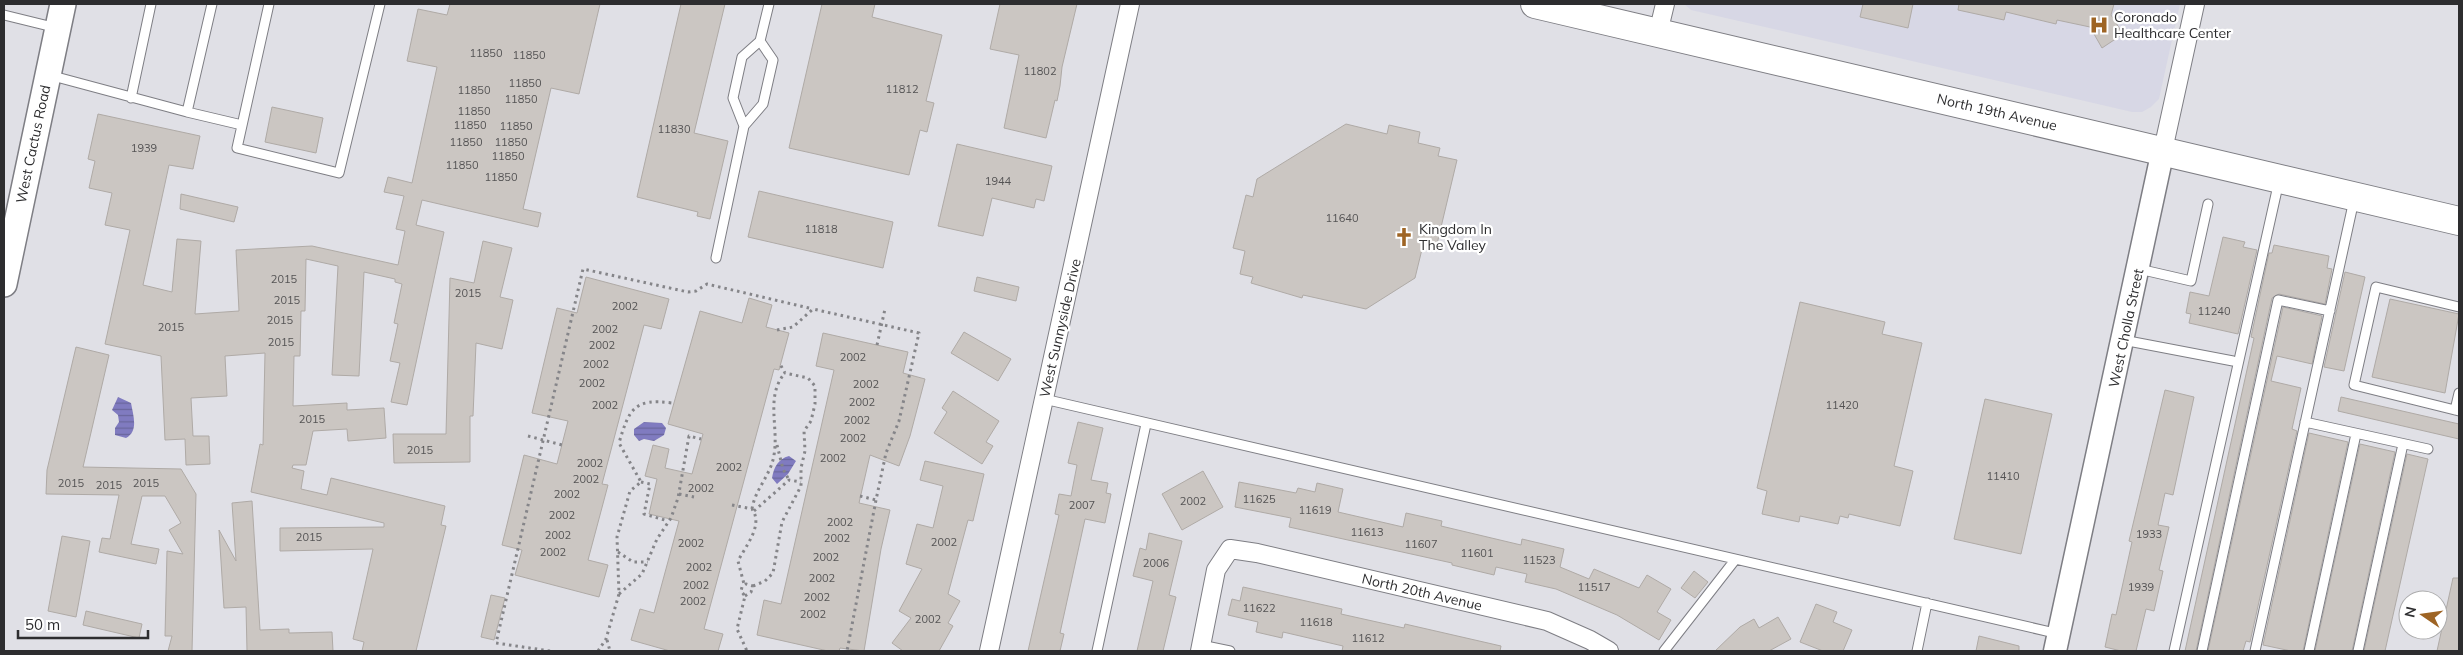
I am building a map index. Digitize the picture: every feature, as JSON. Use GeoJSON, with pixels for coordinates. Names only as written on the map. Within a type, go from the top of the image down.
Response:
{"type":"FeatureCollection","features":[{"type":"Feature","properties":{"kind":"main road","name":"West Cactus Road"},"geometry":{"type":"LineString","coordinates":[[4,284],[62,4]]}},
{"type":"Feature","properties":{"kind":"main road","name":"North 19th Avenue"},"geometry":{"type":"LineString","coordinates":[[1535,4],[2459,221]]}},
{"type":"Feature","properties":{"kind":"street","name":"West Sunnyside Drive"},"geometry":{"type":"LineString","coordinates":[[989,651],[1130,4]]}},
{"type":"Feature","properties":{"kind":"street"},"geometry":{"type":"LineString","coordinates":[[1658,33],[1665,4]]}},
{"type":"Feature","properties":{"kind":"street","name":"West Cholla Street"},"geometry":{"type":"LineString","coordinates":[[2057,643],[2195,4]]}},
{"type":"Feature","properties":{"kind":"street","name":"North 20th Avenue"},"geometry":{"type":"LineString","coordinates":[[1200,648],[1216,570],[1230,549],[1257,553],[1547,621],[1590,640],[1609,651]]}},
{"type":"Feature","properties":{"kind":"lane"},"geometry":{"type":"LineString","coordinates":[[131,98],[151,4]]}},
{"type":"Feature","properties":{"kind":"lane"},"geometry":{"type":"LineString","coordinates":[[187,112],[212,4]]}},
{"type":"Feature","properties":{"kind":"lane"},"geometry":{"type":"LineString","coordinates":[[269,4],[237,148],[339,173],[380,4]]}},
{"type":"Feature","properties":{"kind":"lane"},"geometry":{"type":"LineString","coordinates":[[744,126],[733,98],[742,57],[760,41],[769,4]]}},
{"type":"Feature","properties":{"kind":"lane"},"geometry":{"type":"LineString","coordinates":[[4,15],[57,28]]}},
{"type":"Feature","properties":{"kind":"lane"},"geometry":{"type":"LineString","coordinates":[[716,258],[744,126],[762,104],[773,60],[760,41]]}},
{"type":"Feature","properties":{"kind":"lane"},"geometry":{"type":"LineString","coordinates":[[47,75],[242,125]]}},
{"type":"Feature","properties":{"kind":"lane"},"geometry":{"type":"LineString","coordinates":[[2174,651],[2280,178]]}},
{"type":"Feature","properties":{"kind":"lane"},"geometry":{"type":"LineString","coordinates":[[2256,651],[2355,196]]}},
{"type":"Feature","properties":{"kind":"lane"},"geometry":{"type":"LineString","coordinates":[[2139,269],[2191,281],[2208,204]]}},
{"type":"Feature","properties":{"kind":"lane"},"geometry":{"type":"LineString","coordinates":[[2459,307],[2376,287],[2354,385],[2457,410],[2459,393]]}},
{"type":"Feature","properties":{"kind":"lane"},"geometry":{"type":"LineString","coordinates":[[2202,651],[2278,300],[2330,311]]}},
{"type":"Feature","properties":{"kind":"lane"},"geometry":{"type":"LineString","coordinates":[[2123,340],[2233,361]]}},
{"type":"Feature","properties":{"kind":"lane"},"geometry":{"type":"LineString","coordinates":[[1044,399],[1927,603],[2057,643]]}},
{"type":"Feature","properties":{"kind":"lane"},"geometry":{"type":"LineString","coordinates":[[2305,422],[2428,449]]}},
{"type":"Feature","properties":{"kind":"lane"},"geometry":{"type":"LineString","coordinates":[[1097,651],[1146,424]]}},
{"type":"Feature","properties":{"kind":"lane"},"geometry":{"type":"LineString","coordinates":[[2309,651],[2356,434]]}},
{"type":"Feature","properties":{"kind":"lane"},"geometry":{"type":"LineString","coordinates":[[2358,651],[2404,444]]}},
{"type":"Feature","properties":{"kind":"lane"},"geometry":{"type":"LineString","coordinates":[[1664,651],[1735,560]]}},
{"type":"Feature","properties":{"kind":"lane"},"geometry":{"type":"LineString","coordinates":[[1917,651],[1927,603]]}},
{"type":"Feature","properties":{"kind":"lane"},"geometry":{"type":"LineString","coordinates":[[1200,648],[1230,651]]}},
{"type":"Feature","properties":{"kind":"path"},"geometry":{"type":"LineString","coordinates":[[550,651],[496,643],[583,269],[688,292],[696,291],[707,284],[919,333],[899,421],[886,453],[847,651]]}},
{"type":"Feature","properties":{"kind":"path"},"geometry":{"type":"LineString","coordinates":[[778,330],[786,330],[800,323],[812,309]]}},
{"type":"Feature","properties":{"kind":"path"},"geometry":{"type":"LineString","coordinates":[[877,345],[885,309]]}},
{"type":"Feature","properties":{"kind":"path"},"geometry":{"type":"LineString","coordinates":[[744,584],[753,586],[765,581],[773,573],[782,522],[795,500],[801,482],[805,451],[804,431],[811,421],[816,404],[816,386],[808,378],[785,372],[780,364]]}},
{"type":"Feature","properties":{"kind":"path"},"geometry":{"type":"LineString","coordinates":[[785,372],[776,384],[773,414],[776,440],[783,469],[789,480]]}},
{"type":"Feature","properties":{"kind":"path"},"geometry":{"type":"LineString","coordinates":[[668,521],[644,514],[650,484],[641,482],[620,443],[627,417],[632,409],[639,404],[652,402],[672,403]]}},
{"type":"Feature","properties":{"kind":"path"},"geometry":{"type":"LineString","coordinates":[[528,436],[562,445]]}},
{"type":"Feature","properties":{"kind":"path"},"geometry":{"type":"LineString","coordinates":[[619,594],[642,574],[657,539],[674,510],[679,494],[689,436],[702,439]]}},
{"type":"Feature","properties":{"kind":"path"},"geometry":{"type":"LineString","coordinates":[[745,596],[741,591],[744,584],[738,561],[752,536],[756,523],[753,510],[758,489],[772,464],[776,440]]}},
{"type":"Feature","properties":{"kind":"path"},"geometry":{"type":"LineString","coordinates":[[753,510],[789,480],[801,482]]}},
{"type":"Feature","properties":{"kind":"path"},"geometry":{"type":"LineString","coordinates":[[598,651],[606,639],[619,594],[617,537],[630,491],[641,482]]}},
{"type":"Feature","properties":{"kind":"path"},"geometry":{"type":"LineString","coordinates":[[679,494],[694,498]]}},
{"type":"Feature","properties":{"kind":"path"},"geometry":{"type":"LineString","coordinates":[[860,496],[876,500]]}},
{"type":"Feature","properties":{"kind":"path"},"geometry":{"type":"LineString","coordinates":[[732,505],[753,510]]}},
{"type":"Feature","properties":{"kind":"path"},"geometry":{"type":"LineString","coordinates":[[618,552],[633,562],[648,562]]}},
{"type":"Feature","properties":{"kind":"path"},"geometry":{"type":"LineString","coordinates":[[747,651],[737,629],[745,596],[751,592],[753,586]]}},
{"type":"Feature","properties":{"kind":"path"},"geometry":{"type":"LineString","coordinates":[[606,639],[610,651]]}},
{"type":"Feature","properties":{"kind":"shaded area"},"geometry":{"type":"Polygon","coordinates":[[[1684,4],[2180,4],[2159,99],[2142,112],[2132,112],[1691,10],[1684,4]]]}},
{"type":"Feature","properties":{"kind":"shaded area"},"geometry":{"type":"Polygon","coordinates":[[[118,397],[131,403],[133,413],[133,431],[126,438],[115,435],[115,428],[119,422],[118,415],[112,410],[118,397]]]}},
{"type":"Feature","properties":{"kind":"shaded area"},"geometry":{"type":"Polygon","coordinates":[[[644,422],[662,423],[666,428],[664,435],[654,441],[644,439],[639,441],[634,435],[634,429],[644,422]]]}},
{"type":"Feature","properties":{"kind":"shaded area"},"geometry":{"type":"Polygon","coordinates":[[[789,456],[796,461],[788,474],[777,484],[772,478],[775,467],[779,461],[789,456]]]}},
{"type":"Feature","properties":{"kind":"building"},"geometry":{"type":"Polygon","coordinates":[[[450,4],[600,4],[579,94],[551,88],[523,209],[541,213],[538,227],[422,200],[416,225],[444,232],[407,405],[391,402],[400,363],[390,361],[398,324],[394,323],[402,284],[395,282],[395,279],[364,272],[359,376],[332,375],[338,266],[306,259],[305,311],[301,311],[300,356],[294,356],[293,406],[347,403],[347,410],[384,408],[386,438],[348,441],[347,429],[313,431],[306,465],[293,465],[292,468],[304,471],[301,489],[327,495],[331,478],[445,506],[441,525],[446,526],[416,651],[362,651],[364,642],[353,639],[373,549],[280,551],[280,528],[384,527],[384,523],[251,492],[260,444],[263,445],[265,353],[225,356],[227,396],[191,398],[193,436],[209,436],[210,464],[186,465],[185,439],[165,440],[161,356],[105,344],[130,230],[105,225],[112,193],[89,188],[95,161],[88,159],[98,114],[200,136],[193,169],[169,165],[143,285],[172,292],[177,239],[201,241],[195,314],[239,311],[236,250],[312,246],[398,265],[405,231],[396,229],[404,196],[384,192],[388,177],[412,183],[437,67],[407,61],[418,9],[447,15],[450,4]]]}},
{"type":"Feature","properties":{"kind":"building"},"geometry":{"type":"Polygon","coordinates":[[[681,4],[725,4],[694,133],[728,141],[710,219],[697,216],[698,212],[637,197],[681,4]]]}},
{"type":"Feature","properties":{"kind":"building"},"geometry":{"type":"Polygon","coordinates":[[[822,4],[875,4],[872,17],[942,35],[926,101],[934,103],[927,132],[920,130],[909,175],[789,148],[822,4]]]}},
{"type":"Feature","properties":{"kind":"building"},"geometry":{"type":"Polygon","coordinates":[[[1000,4],[1077,4],[1062,67],[1057,101],[1055,100],[1046,138],[1004,128],[1019,55],[990,49],[1000,4]]]}},
{"type":"Feature","properties":{"kind":"building"},"geometry":{"type":"Polygon","coordinates":[[[1863,4],[1913,4],[1908,28],[1860,17],[1863,4]]]}},
{"type":"Feature","properties":{"kind":"building"},"geometry":{"type":"Polygon","coordinates":[[[1959,4],[2114,4],[2111,15],[2123,34],[2102,48],[2090,27],[2057,20],[2056,24],[2006,12],[2004,20],[1958,10],[1959,4]]]}},
{"type":"Feature","properties":{"kind":"building"},"geometry":{"type":"Polygon","coordinates":[[[272,107],[323,118],[316,153],[265,142],[272,107]]]}},
{"type":"Feature","properties":{"kind":"building"},"geometry":{"type":"Polygon","coordinates":[[[1346,124],[1387,134],[1389,125],[1420,132],[1418,143],[1440,148],[1438,156],[1457,160],[1437,244],[1424,241],[1415,278],[1366,309],[1303,295],[1302,298],[1251,283],[1253,277],[1240,274],[1245,251],[1233,248],[1246,195],[1253,197],[1257,179],[1346,124]]]}},
{"type":"Feature","properties":{"kind":"building"},"geometry":{"type":"Polygon","coordinates":[[[957,144],[1052,166],[1044,201],[1036,199],[1034,208],[992,198],[983,236],[938,226],[957,144]]]}},
{"type":"Feature","properties":{"kind":"building"},"geometry":{"type":"Polygon","coordinates":[[[759,191],[893,222],[883,268],[748,237],[759,191]]]}},
{"type":"Feature","properties":{"kind":"building"},"geometry":{"type":"Polygon","coordinates":[[[181,194],[238,207],[234,222],[180,209],[181,194]]]}},
{"type":"Feature","properties":{"kind":"building"},"geometry":{"type":"Polygon","coordinates":[[[2223,237],[2245,242],[2243,247],[2257,250],[2238,334],[2189,323],[2191,314],[2186,313],[2190,292],[2209,296],[2223,237]]]}},
{"type":"Feature","properties":{"kind":"building"},"geometry":{"type":"Polygon","coordinates":[[[483,241],[512,248],[500,297],[513,300],[502,349],[476,343],[473,416],[470,416],[470,462],[394,463],[393,434],[446,434],[450,278],[474,283],[483,241]]]}},
{"type":"Feature","properties":{"kind":"building"},"geometry":{"type":"Polygon","coordinates":[[[2274,245],[2329,256],[2327,268],[2332,269],[2325,304],[2279,294],[2272,298],[2196,651],[2185,651],[2254,338],[2251,337],[2269,253],[2272,253],[2274,245]]]}},
{"type":"Feature","properties":{"kind":"building"},"geometry":{"type":"Polygon","coordinates":[[[2345,272],[2365,277],[2344,371],[2324,367],[2345,272]]]}},
{"type":"Feature","properties":{"kind":"building"},"geometry":{"type":"Polygon","coordinates":[[[586,277],[669,299],[661,329],[644,325],[602,484],[608,485],[588,560],[608,565],[599,597],[515,575],[522,550],[502,545],[524,455],[557,464],[568,421],[532,413],[557,308],[577,313],[586,277]]]}},
{"type":"Feature","properties":{"kind":"building"},"geometry":{"type":"Polygon","coordinates":[[[977,277],[1019,287],[1016,301],[974,291],[977,277]]]}},
{"type":"Feature","properties":{"kind":"building"},"geometry":{"type":"Polygon","coordinates":[[[749,298],[772,305],[766,327],[789,333],[779,370],[774,369],[704,629],[723,634],[718,651],[670,651],[631,640],[640,609],[654,613],[679,521],[649,514],[657,479],[645,476],[653,445],[669,449],[665,468],[692,474],[703,434],[668,424],[700,311],[742,323],[749,298]]]}},
{"type":"Feature","properties":{"kind":"building"},"geometry":{"type":"Polygon","coordinates":[[[2390,299],[2459,314],[2445,393],[2372,377],[2390,299]]]}},
{"type":"Feature","properties":{"kind":"building"},"geometry":{"type":"Polygon","coordinates":[[[1800,302],[1885,322],[1882,334],[1922,343],[1894,466],[1913,471],[1900,526],[1849,514],[1848,518],[1840,516],[1838,524],[1800,516],[1799,522],[1762,514],[1767,491],[1757,488],[1800,302]]]}},
{"type":"Feature","properties":{"kind":"building"},"geometry":{"type":"Polygon","coordinates":[[[2283,307],[2322,316],[2312,364],[2277,356],[2271,381],[2301,388],[2292,429],[2297,431],[2250,642],[2246,641],[2243,651],[2208,651],[2283,307]]]}},
{"type":"Feature","properties":{"kind":"building"},"geometry":{"type":"Polygon","coordinates":[[[964,332],[1011,359],[998,381],[951,353],[964,332]]]}},
{"type":"Feature","properties":{"kind":"building"},"geometry":{"type":"Polygon","coordinates":[[[823,333],[908,352],[903,373],[925,379],[910,436],[899,466],[870,455],[859,503],[890,510],[881,549],[864,651],[840,648],[839,651],[828,651],[757,635],[764,600],[781,604],[834,370],[816,366],[823,333]]]}},
{"type":"Feature","properties":{"kind":"building"},"geometry":{"type":"Polygon","coordinates":[[[76,347],[109,355],[83,467],[181,469],[196,494],[192,651],[168,651],[172,636],[165,636],[167,551],[183,554],[169,530],[181,523],[165,496],[142,496],[131,544],[159,549],[156,564],[99,552],[102,538],[110,539],[119,495],[46,494],[47,470],[76,347]]]}},
{"type":"Feature","properties":{"kind":"building"},"geometry":{"type":"Polygon","coordinates":[[[2165,390],[2194,397],[2173,495],[2165,493],[2158,525],[2169,527],[2159,570],[2163,571],[2154,611],[2146,609],[2136,651],[2121,651],[2105,647],[2112,614],[2116,615],[2132,542],[2129,541],[2165,390]]]}},
{"type":"Feature","properties":{"kind":"building"},"geometry":{"type":"Polygon","coordinates":[[[953,391],[999,421],[986,442],[993,446],[982,464],[934,433],[947,412],[942,408],[953,391]]]}},
{"type":"Feature","properties":{"kind":"building"},"geometry":{"type":"Polygon","coordinates":[[[2341,397],[2459,424],[2459,439],[2338,411],[2341,397]]]}},
{"type":"Feature","properties":{"kind":"building"},"geometry":{"type":"Polygon","coordinates":[[[1985,399],[2052,414],[2021,554],[1954,539],[1985,399]]]}},
{"type":"Feature","properties":{"kind":"building"},"geometry":{"type":"Polygon","coordinates":[[[1078,422],[1103,428],[1091,480],[1108,483],[1106,493],[1111,494],[1105,523],[1085,519],[1060,633],[1064,634],[1060,651],[1028,651],[1059,515],[1055,514],[1059,494],[1071,496],[1077,465],[1068,463],[1078,422]]]}},
{"type":"Feature","properties":{"kind":"building"},"geometry":{"type":"Polygon","coordinates":[[[2309,433],[2348,442],[2303,651],[2291,651],[2263,645],[2309,433]]]}},
{"type":"Feature","properties":{"kind":"building"},"geometry":{"type":"Polygon","coordinates":[[[2360,444],[2395,452],[2352,651],[2315,651],[2360,444]]]}},
{"type":"Feature","properties":{"kind":"building"},"geometry":{"type":"Polygon","coordinates":[[[2407,454],[2428,459],[2385,651],[2364,651],[2407,454]]]}},
{"type":"Feature","properties":{"kind":"building"},"geometry":{"type":"Polygon","coordinates":[[[925,461],[984,474],[973,521],[968,520],[948,594],[960,601],[948,623],[953,626],[939,651],[903,651],[892,643],[911,618],[899,611],[922,569],[906,564],[917,524],[933,528],[943,486],[920,480],[925,461]]]}},
{"type":"Feature","properties":{"kind":"building"},"geometry":{"type":"Polygon","coordinates":[[[1203,471],[1223,507],[1182,530],[1162,494],[1203,471]]]}},
{"type":"Feature","properties":{"kind":"building"},"geometry":{"type":"Polygon","coordinates":[[[1239,482],[1296,493],[1298,488],[1315,492],[1317,483],[1343,489],[1338,512],[1403,527],[1406,513],[1442,521],[1441,526],[1521,545],[1522,539],[1564,549],[1560,567],[1589,579],[1594,569],[1639,588],[1647,575],[1671,589],[1657,612],[1671,620],[1659,640],[1617,615],[1556,589],[1525,582],[1527,574],[1496,567],[1494,575],[1452,565],[1452,563],[1289,527],[1291,518],[1235,507],[1239,482]]]}},
{"type":"Feature","properties":{"kind":"building"},"geometry":{"type":"Polygon","coordinates":[[[252,501],[260,630],[289,629],[289,633],[332,632],[333,651],[247,651],[246,607],[224,608],[219,530],[236,561],[232,503],[252,501]]]}},
{"type":"Feature","properties":{"kind":"building"},"geometry":{"type":"Polygon","coordinates":[[[1149,533],[1182,541],[1169,595],[1176,597],[1163,651],[1137,651],[1153,581],[1133,576],[1140,548],[1146,550],[1149,533]]]}},
{"type":"Feature","properties":{"kind":"building"},"geometry":{"type":"Polygon","coordinates":[[[62,536],[90,541],[76,617],[48,611],[62,536]]]}},
{"type":"Feature","properties":{"kind":"building"},"geometry":{"type":"Polygon","coordinates":[[[1694,571],[1708,582],[1695,598],[1681,588],[1694,571]]]}},
{"type":"Feature","properties":{"kind":"building"},"geometry":{"type":"Polygon","coordinates":[[[2453,578],[2459,578],[2459,651],[2437,651],[2439,640],[2448,640],[2448,601],[2453,578]]]}},
{"type":"Feature","properties":{"kind":"building"},"geometry":{"type":"Polygon","coordinates":[[[1243,587],[1342,609],[1341,614],[1404,628],[1405,624],[1501,646],[1500,651],[1342,651],[1343,646],[1283,632],[1282,638],[1256,632],[1258,622],[1228,615],[1232,599],[1240,601],[1243,587]]]}},
{"type":"Feature","properties":{"kind":"building"},"geometry":{"type":"Polygon","coordinates":[[[491,595],[505,598],[494,640],[481,637],[491,595]]]}},
{"type":"Feature","properties":{"kind":"building"},"geometry":{"type":"Polygon","coordinates":[[[1816,604],[1837,612],[1833,622],[1852,630],[1843,651],[1823,651],[1800,642],[1816,604]]]}},
{"type":"Feature","properties":{"kind":"building"},"geometry":{"type":"Polygon","coordinates":[[[86,611],[142,624],[139,638],[83,625],[86,611]]]}},
{"type":"Feature","properties":{"kind":"building"},"geometry":{"type":"Polygon","coordinates":[[[1778,617],[1791,639],[1769,651],[1715,651],[1740,627],[1754,619],[1759,628],[1778,617]]]}},
{"type":"Feature","properties":{"kind":"building"},"geometry":{"type":"Polygon","coordinates":[[[1979,636],[2019,646],[2019,651],[1976,651],[1979,636]]]}},
{"type":"Feature","properties":{"kind":"place","name":"Coronado Healthcare Center"},"geometry":{"type":"Point","coordinates":[2099,25]}},
{"type":"Feature","properties":{"kind":"place","name":"Kingdom In The Valley"},"geometry":{"type":"Point","coordinates":[1404,237]}}]}
